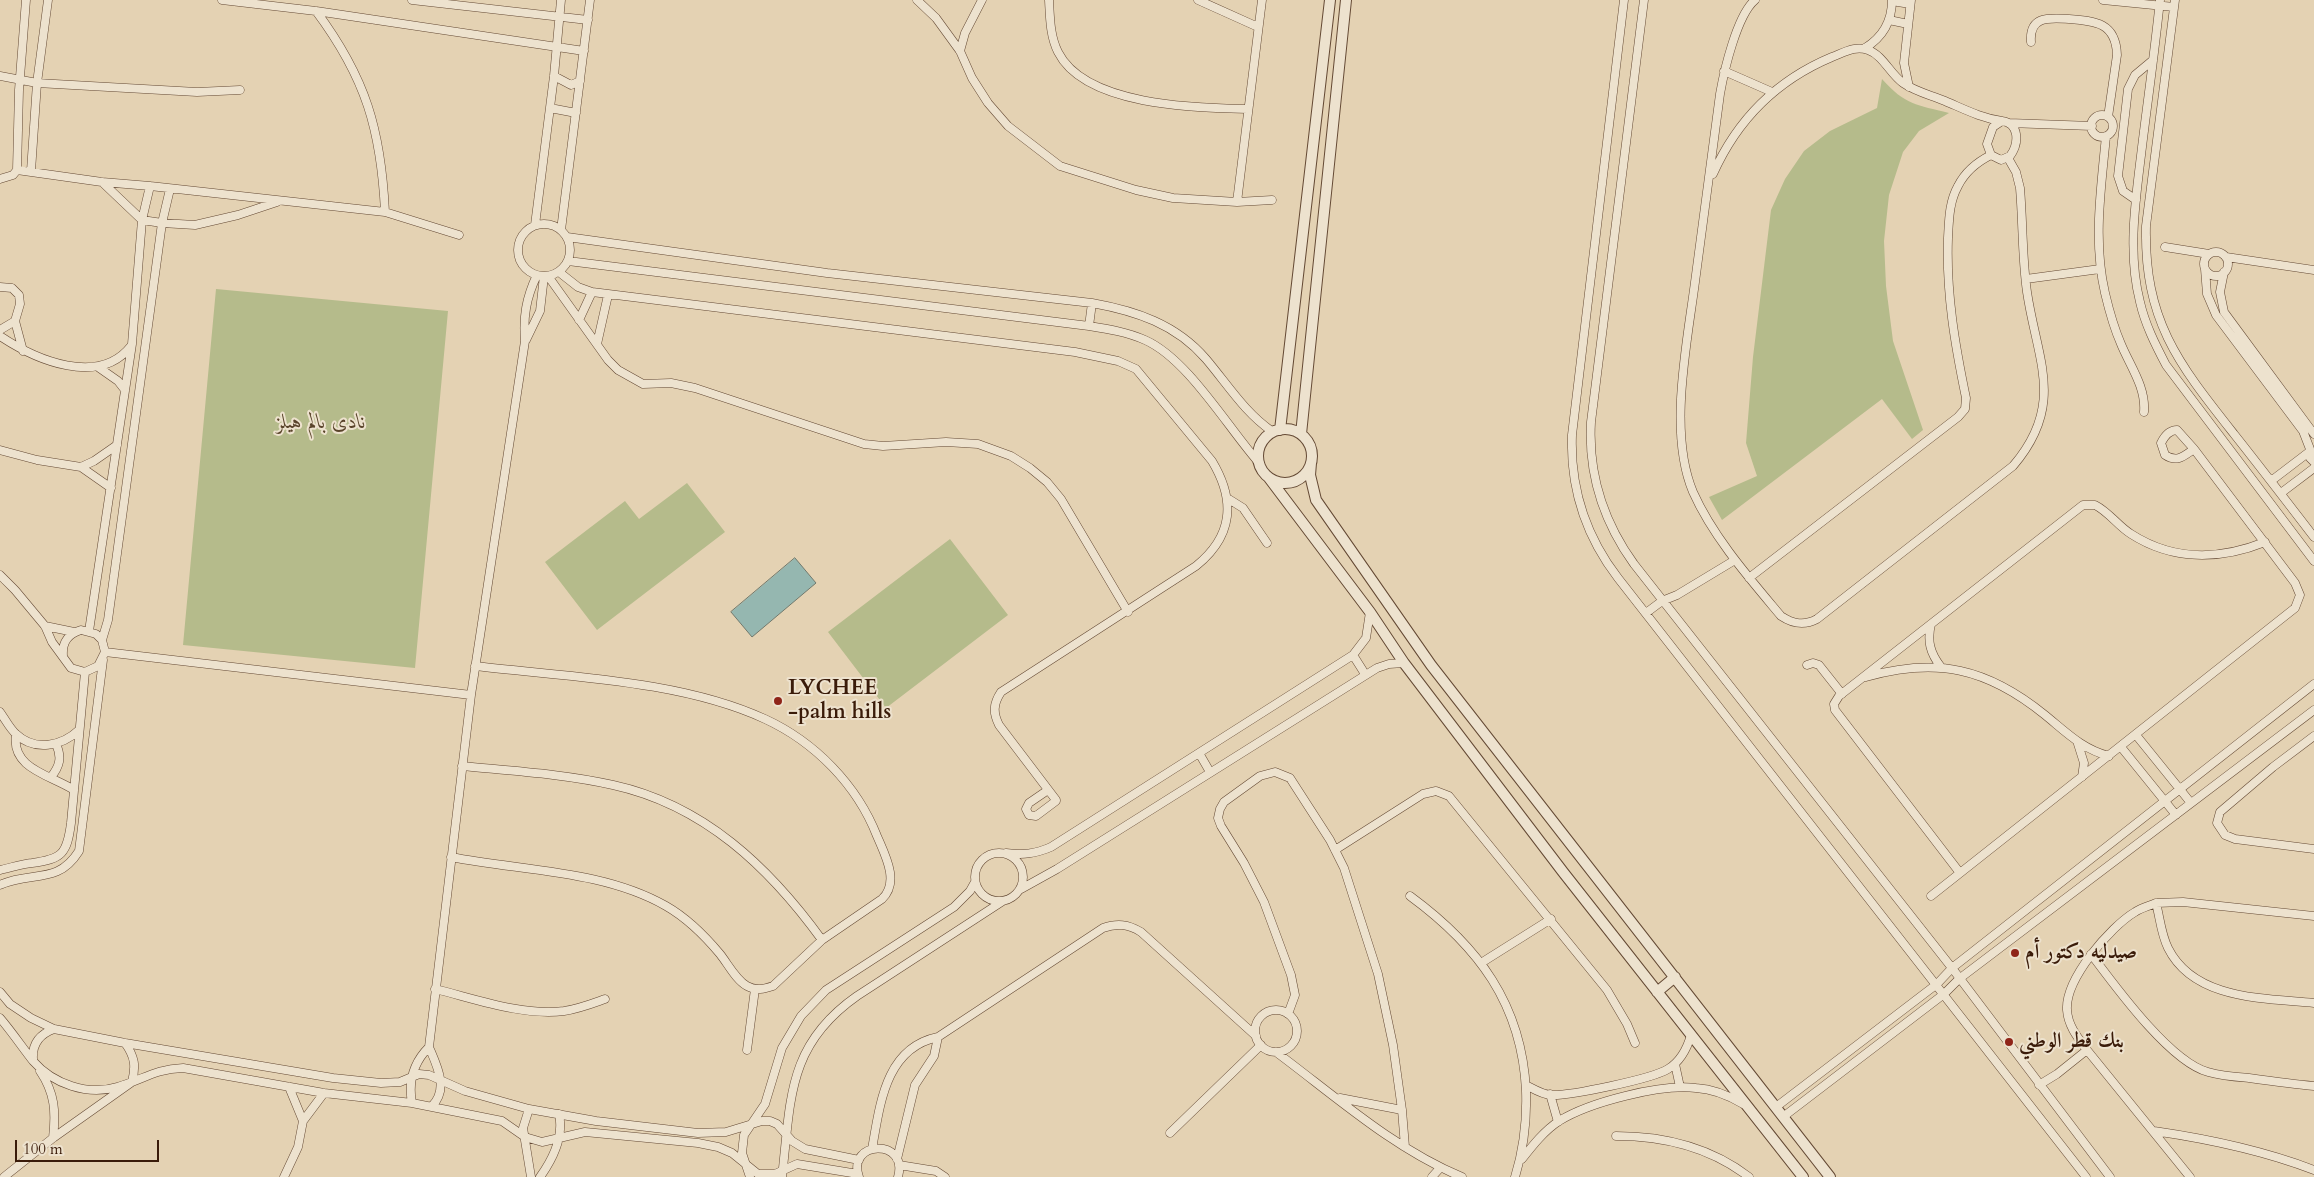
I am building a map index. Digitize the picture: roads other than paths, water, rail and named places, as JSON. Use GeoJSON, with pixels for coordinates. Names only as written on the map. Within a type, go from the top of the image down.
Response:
{"type":"FeatureCollection","features":[{"type":"Feature","properties":{"kind":"street"},"geometry":{"type":"LineString","coordinates":[[0,179],[13,175],[17,170],[20,79],[26,0]]}},
{"type":"Feature","properties":{"kind":"street"},"geometry":{"type":"LineString","coordinates":[[31,171],[37,83],[48,0]]}},
{"type":"Feature","properties":{"kind":"street"},"geometry":{"type":"LineString","coordinates":[[222,0],[316,11],[584,51]]}},
{"type":"Feature","properties":{"kind":"street"},"geometry":{"type":"LineString","coordinates":[[412,0],[588,20]]}},
{"type":"Feature","properties":{"kind":"street"},"geometry":{"type":"LineString","coordinates":[[535,225],[554,76],[561,0]]}},
{"type":"Feature","properties":{"kind":"street"},"geometry":{"type":"LineString","coordinates":[[561,230],[590,0]]}},
{"type":"Feature","properties":{"kind":"street"},"geometry":{"type":"LineString","coordinates":[[917,0],[936,18],[960,51],[972,78],[994,110],[1008,126],[1060,166],[1136,190],[1173,198],[1237,202],[1272,200]]}},
{"type":"Feature","properties":{"kind":"street"},"geometry":{"type":"LineString","coordinates":[[960,51],[972,16],[982,0]]}},
{"type":"Feature","properties":{"kind":"street"},"geometry":{"type":"LineString","coordinates":[[1049,0],[1052,34],[1059,53],[1070,70],[1086,82],[1103,90],[1150,101],[1206,108],[1248,108]]}},
{"type":"Feature","properties":{"kind":"street"},"geometry":{"type":"LineString","coordinates":[[1198,0],[1258,27]]}},
{"type":"Feature","properties":{"kind":"street"},"geometry":{"type":"LineString","coordinates":[[1237,202],[1262,0]]}},
{"type":"Feature","properties":{"kind":"street"},"geometry":{"type":"LineString","coordinates":[[1260,464],[1258,456],[1262,442],[1277,431],[1330,0]]}},
{"type":"Feature","properties":{"kind":"street"},"geometry":{"type":"LineString","coordinates":[[1301,434],[1346,0]]}},
{"type":"Feature","properties":{"kind":"street"},"geometry":{"type":"LineString","coordinates":[[1624,0],[1574,419],[1572,454],[1576,492],[1588,529],[1606,563],[2086,1177]]}},
{"type":"Feature","properties":{"kind":"street"},"geometry":{"type":"LineString","coordinates":[[1644,0],[1590,438],[1596,486],[1607,519],[1624,550],[1662,600],[1952,968],[2110,1177]]}},
{"type":"Feature","properties":{"kind":"street"},"geometry":{"type":"LineString","coordinates":[[1755,0],[1750,5],[1738,31],[1724,71],[1690,322],[1682,395],[1681,428],[1685,460],[1694,492],[1748,578],[1787,620],[1803,624],[1811,622],[2013,466],[2027,448],[2037,427],[2045,393],[2044,369],[2026,279],[2020,188],[2016,172],[2008,158]]}},
{"type":"Feature","properties":{"kind":"street"},"geometry":{"type":"LineString","coordinates":[[1865,48],[1880,36],[1889,20],[1892,0],[1911,2],[1904,63],[1909,87]]}},
{"type":"Feature","properties":{"kind":"street"},"geometry":{"type":"LineString","coordinates":[[2103,0],[2174,3],[2148,207],[2146,244],[2149,282],[2159,318],[2174,353],[2195,385],[2314,537]]}},
{"type":"Feature","properties":{"kind":"street"},"geometry":{"type":"LineString","coordinates":[[2160,3],[2136,200],[2134,258],[2140,302],[2154,342],[2166,365],[2314,561]]}},
{"type":"Feature","properties":{"kind":"street"},"geometry":{"type":"LineString","coordinates":[[316,11],[340,44],[360,83],[373,120],[383,168],[386,212]]}},
{"type":"Feature","properties":{"kind":"street"},"geometry":{"type":"LineString","coordinates":[[2031,42],[2035,25],[2048,17],[2094,21],[2109,31],[2117,46],[2109,118],[2113,126],[2108,135],[2098,238],[2100,269],[2105,294],[2120,343],[2142,390],[2144,412]]}},
{"type":"Feature","properties":{"kind":"street"},"geometry":{"type":"LineString","coordinates":[[1889,20],[1908,24]]}},
{"type":"Feature","properties":{"kind":"street"},"geometry":{"type":"LineString","coordinates":[[1709,183],[1738,130],[1772,92],[1810,66],[1852,49],[1865,48],[1874,52],[1894,76],[1909,87],[1972,113],[2006,122],[2092,126]]}},
{"type":"Feature","properties":{"kind":"street"},"geometry":{"type":"LineString","coordinates":[[2136,200],[2128,196],[2120,184],[2118,176],[2131,82],[2153,60]]}},
{"type":"Feature","properties":{"kind":"street"},"geometry":{"type":"LineString","coordinates":[[1724,71],[1772,92]]}},
{"type":"Feature","properties":{"kind":"street"},"geometry":{"type":"LineString","coordinates":[[0,76],[37,83],[197,92],[240,90]]}},
{"type":"Feature","properties":{"kind":"street"},"geometry":{"type":"LineString","coordinates":[[554,76],[571,85],[580,81]]}},
{"type":"Feature","properties":{"kind":"street"},"geometry":{"type":"LineString","coordinates":[[550,108],[576,113]]}},
{"type":"Feature","properties":{"kind":"street"},"geometry":{"type":"LineString","coordinates":[[2123,136],[2096,134],[2092,126],[2094,120],[2099,116],[2125,120]]}},
{"type":"Feature","properties":{"kind":"street"},"geometry":{"type":"LineString","coordinates":[[2006,122],[2015,128],[2016,140],[2013,152],[2008,158],[2001,160],[1991,155],[1988,148],[1989,135],[1995,125],[2006,122]]}},
{"type":"Feature","properties":{"kind":"street"},"geometry":{"type":"LineString","coordinates":[[1748,578],[1958,417],[1965,409],[1966,398],[1950,307],[1948,252],[1950,214],[1955,192],[1962,178],[1972,167],[1991,155]]}},
{"type":"Feature","properties":{"kind":"street"},"geometry":{"type":"LineString","coordinates":[[17,170],[102,182],[386,212],[459,235]]}},
{"type":"Feature","properties":{"kind":"street"},"geometry":{"type":"LineString","coordinates":[[102,182],[142,220],[162,223],[195,225],[238,215],[278,202]]}},
{"type":"Feature","properties":{"kind":"street"},"geometry":{"type":"LineString","coordinates":[[89,630],[126,390],[132,344],[142,220],[150,186]]}},
{"type":"Feature","properties":{"kind":"street"},"geometry":{"type":"LineString","coordinates":[[0,885],[16,879],[53,875],[73,862],[79,851],[104,656],[102,640],[108,620],[162,223],[170,189]]}},
{"type":"Feature","properties":{"kind":"street"},"geometry":{"type":"LineString","coordinates":[[432,1106],[440,1095],[441,1081],[429,1047],[435,989],[471,694],[525,341],[525,307],[543,276],[559,272],[568,261],[570,245],[567,237],[561,230],[548,224],[535,225],[522,237],[518,254],[525,268],[543,276],[618,370],[643,384],[670,384],[695,388],[864,444],[883,446],[946,442],[978,444],[1011,456],[1036,473],[1062,499],[1128,612]]}},
{"type":"Feature","properties":{"kind":"street"},"geometry":{"type":"LineString","coordinates":[[567,237],[837,274],[1092,303],[1142,314],[1177,332],[1206,358],[1247,411],[1277,431],[1294,431],[1301,434],[1310,447],[1310,475],[1316,500],[1430,665],[1676,977],[1830,1177]]}},
{"type":"Feature","properties":{"kind":"street"},"geometry":{"type":"LineString","coordinates":[[2165,247],[2209,254],[2216,252],[2226,257],[2314,270]]}},
{"type":"Feature","properties":{"kind":"street"},"geometry":{"type":"LineString","coordinates":[[2209,254],[2205,261],[2207,294],[2308,431],[2311,448],[2310,458],[2314,462]]}},
{"type":"Feature","properties":{"kind":"street"},"geometry":{"type":"LineString","coordinates":[[2220,314],[2220,292],[2224,272],[2228,265],[2226,257]]}},
{"type":"Feature","properties":{"kind":"street"},"geometry":{"type":"LineString","coordinates":[[568,261],[1089,326],[1119,331],[1146,341],[1169,356],[1260,464],[1370,612],[1404,663],[1657,992],[1803,1177]]}},
{"type":"Feature","properties":{"kind":"street"},"geometry":{"type":"LineString","coordinates":[[2026,279],[2100,269]]}},
{"type":"Feature","properties":{"kind":"street"},"geometry":{"type":"LineString","coordinates":[[2205,269],[2212,275],[2224,272]]}},
{"type":"Feature","properties":{"kind":"street"},"geometry":{"type":"LineString","coordinates":[[559,272],[578,287],[592,292],[1075,352],[1118,361],[1136,369],[1149,382],[1212,461],[1224,485],[1227,498],[1227,522],[1211,552],[1196,566],[1128,612],[1001,692],[996,700],[995,717],[999,726],[1048,790]]}},
{"type":"Feature","properties":{"kind":"street"},"geometry":{"type":"LineString","coordinates":[[525,341],[540,310],[543,276]]}},
{"type":"Feature","properties":{"kind":"street"},"geometry":{"type":"LineString","coordinates":[[0,287],[12,288],[20,295],[20,304],[15,321],[23,350]]}},
{"type":"Feature","properties":{"kind":"street"},"geometry":{"type":"LineString","coordinates":[[579,320],[592,292]]}},
{"type":"Feature","properties":{"kind":"street"},"geometry":{"type":"LineString","coordinates":[[597,344],[608,294]]}},
{"type":"Feature","properties":{"kind":"street"},"geometry":{"type":"LineString","coordinates":[[1089,326],[1092,303]]}},
{"type":"Feature","properties":{"kind":"street"},"geometry":{"type":"LineString","coordinates":[[0,330],[15,321]]}},
{"type":"Feature","properties":{"kind":"street"},"geometry":{"type":"LineString","coordinates":[[0,336],[23,350],[47,360],[73,366],[98,367],[118,359],[132,344]]}},
{"type":"Feature","properties":{"kind":"street"},"geometry":{"type":"LineString","coordinates":[[98,367],[118,381],[126,390]]}},
{"type":"Feature","properties":{"kind":"street"},"geometry":{"type":"LineString","coordinates":[[2185,392],[2195,385]]}},
{"type":"Feature","properties":{"kind":"street"},"geometry":{"type":"LineString","coordinates":[[1931,896],[2296,608],[2300,595],[2298,589],[2194,448],[2177,430],[2164,437],[2162,443],[2165,455],[2170,459],[2177,460],[2194,448]]}},
{"type":"Feature","properties":{"kind":"street"},"geometry":{"type":"LineString","coordinates":[[82,467],[117,445]]}},
{"type":"Feature","properties":{"kind":"street"},"geometry":{"type":"LineString","coordinates":[[2271,482],[2311,448]]}},
{"type":"Feature","properties":{"kind":"street"},"geometry":{"type":"LineString","coordinates":[[0,450],[37,460],[82,467],[111,488]]}},
{"type":"Feature","properties":{"kind":"street"},"geometry":{"type":"LineString","coordinates":[[1269,478],[1283,483],[1291,483],[1304,476],[1311,463]]}},
{"type":"Feature","properties":{"kind":"street"},"geometry":{"type":"LineString","coordinates":[[2281,494],[2314,468]]}},
{"type":"Feature","properties":{"kind":"street"},"geometry":{"type":"LineString","coordinates":[[1227,498],[1243,508],[1267,543]]}},
{"type":"Feature","properties":{"kind":"street"},"geometry":{"type":"LineString","coordinates":[[1960,873],[1835,710],[1836,700],[2083,505],[2095,505],[2132,535],[2147,543],[2180,554],[2214,556],[2231,554],[2265,542]]}},
{"type":"Feature","properties":{"kind":"street"},"geometry":{"type":"LineString","coordinates":[[1646,613],[1662,600],[1677,595],[1735,560]]}},
{"type":"Feature","properties":{"kind":"street"},"geometry":{"type":"LineString","coordinates":[[0,576],[15,590],[45,626],[52,642],[71,668],[85,672],[92,670],[104,656]]}},
{"type":"Feature","properties":{"kind":"street"},"geometry":{"type":"LineString","coordinates":[[750,1177],[744,1163],[742,1143],[748,1127],[765,1104],[782,1048],[789,1034],[813,1002],[842,979],[954,906],[970,891],[976,882],[977,867],[981,861],[993,853],[1022,855],[1037,853],[1051,847],[1353,655],[1366,638],[1370,612]]}},
{"type":"Feature","properties":{"kind":"street"},"geometry":{"type":"LineString","coordinates":[[1931,624],[1929,642],[1935,659],[1941,667]]}},
{"type":"Feature","properties":{"kind":"street"},"geometry":{"type":"LineString","coordinates":[[45,626],[74,632],[89,630],[102,640]]}},
{"type":"Feature","properties":{"kind":"street"},"geometry":{"type":"LineString","coordinates":[[63,656],[64,642],[74,632]]}},
{"type":"Feature","properties":{"kind":"street"},"geometry":{"type":"LineString","coordinates":[[1353,655],[1365,674]]}},
{"type":"Feature","properties":{"kind":"street"},"geometry":{"type":"LineString","coordinates":[[104,656],[471,694]]}},
{"type":"Feature","properties":{"kind":"street"},"geometry":{"type":"LineString","coordinates":[[783,1173],[793,1084],[800,1063],[809,1043],[823,1024],[839,1009],[1003,901],[1010,899],[1021,889],[1057,869],[1365,674],[1389,664],[1404,663]]}},
{"type":"Feature","properties":{"kind":"street"},"geometry":{"type":"LineString","coordinates":[[1807,665],[1813,663],[1819,665],[1842,694]]}},
{"type":"Feature","properties":{"kind":"street"},"geometry":{"type":"LineString","coordinates":[[451,857],[493,865],[585,877],[612,883],[640,893],[680,916],[706,938],[739,980],[746,986],[755,989],[773,986],[822,940],[882,899],[890,889],[891,877],[885,854],[871,820],[850,786],[826,760],[797,737],[764,718],[691,695],[614,682],[475,666]]}},
{"type":"Feature","properties":{"kind":"street"},"geometry":{"type":"LineString","coordinates":[[1862,678],[1901,668],[1941,667],[1974,675],[2012,692],[2036,708],[2077,742],[2095,752],[2109,756]]}},
{"type":"Feature","properties":{"kind":"street"},"geometry":{"type":"LineString","coordinates":[[0,870],[52,860],[66,848],[69,838],[85,672]]}},
{"type":"Feature","properties":{"kind":"street"},"geometry":{"type":"LineString","coordinates":[[1776,1107],[1937,984],[1952,968],[2314,684]]}},
{"type":"Feature","properties":{"kind":"street"},"geometry":{"type":"LineString","coordinates":[[1783,1117],[1944,994],[1959,979],[2314,710]]}},
{"type":"Feature","properties":{"kind":"street"},"geometry":{"type":"LineString","coordinates":[[0,712],[16,734],[29,742],[45,745],[56,744],[71,738],[80,730]]}},
{"type":"Feature","properties":{"kind":"street"},"geometry":{"type":"LineString","coordinates":[[16,734],[15,743],[20,759],[34,770],[74,790]]}},
{"type":"Feature","properties":{"kind":"street"},"geometry":{"type":"LineString","coordinates":[[2136,735],[2192,804]]}},
{"type":"Feature","properties":{"kind":"street"},"geometry":{"type":"LineString","coordinates":[[2314,736],[2273,767],[2220,812],[2217,823],[2224,834],[2235,840],[2314,849]]}},
{"type":"Feature","properties":{"kind":"street"},"geometry":{"type":"LineString","coordinates":[[2077,742],[2084,763],[2082,777]]}},
{"type":"Feature","properties":{"kind":"street"},"geometry":{"type":"LineString","coordinates":[[51,777],[57,770],[60,761],[56,744]]}},
{"type":"Feature","properties":{"kind":"street"},"geometry":{"type":"LineString","coordinates":[[2121,747],[2176,815]]}},
{"type":"Feature","properties":{"kind":"street"},"geometry":{"type":"LineString","coordinates":[[1199,753],[1210,772]]}},
{"type":"Feature","properties":{"kind":"street"},"geometry":{"type":"LineString","coordinates":[[462,766],[570,777],[614,785],[678,808],[697,817],[735,844],[768,874],[797,905],[822,940]]}},
{"type":"Feature","properties":{"kind":"street"},"geometry":{"type":"LineString","coordinates":[[1288,1014],[1295,995],[1291,975],[1264,902],[1218,818],[1224,802],[1260,776],[1268,773],[1284,774],[1290,778],[1335,850],[1344,868],[1378,974],[1393,1045],[1402,1110],[1404,1147]]}},
{"type":"Feature","properties":{"kind":"street"},"geometry":{"type":"LineString","coordinates":[[1335,850],[1423,794],[1436,791],[1443,792],[1454,801],[1607,990],[1623,1016],[1635,1043]]}},
{"type":"Feature","properties":{"kind":"street"},"geometry":{"type":"LineString","coordinates":[[1006,853],[1017,860],[1022,867],[1024,874],[1021,889]]}},
{"type":"Feature","properties":{"kind":"street"},"geometry":{"type":"LineString","coordinates":[[976,882],[983,894],[989,899],[1003,901]]}},
{"type":"Feature","properties":{"kind":"street"},"geometry":{"type":"LineString","coordinates":[[1410,896],[1448,927],[1481,963],[1496,984],[1508,1008],[1523,1058],[1526,1085],[1525,1127],[1520,1160],[1515,1177]]}},
{"type":"Feature","properties":{"kind":"street"},"geometry":{"type":"LineString","coordinates":[[2190,1177],[2074,1032],[2068,1019],[2066,1008],[2077,972],[2091,954],[2134,912],[2156,903],[2183,902],[2314,916]]}},
{"type":"Feature","properties":{"kind":"street"},"geometry":{"type":"LineString","coordinates":[[2156,903],[2167,946],[2186,972],[2199,981],[2218,990],[2233,994],[2314,1003]]}},
{"type":"Feature","properties":{"kind":"street"},"geometry":{"type":"LineString","coordinates":[[1481,963],[1551,919]]}},
{"type":"Feature","properties":{"kind":"street"},"geometry":{"type":"LineString","coordinates":[[872,1149],[882,1093],[890,1074],[902,1057],[918,1045],[938,1037],[1103,928],[1122,924],[1141,932],[1256,1036],[1261,1046],[1276,1052],[1404,1147],[1440,1168],[1462,1177]]}},
{"type":"Feature","properties":{"kind":"street"},"geometry":{"type":"LineString","coordinates":[[2091,954],[2150,1028],[2196,1067],[2207,1072],[2226,1076],[2314,1086]]}},
{"type":"Feature","properties":{"kind":"street"},"geometry":{"type":"LineString","coordinates":[[1657,992],[1676,977]]}},
{"type":"Feature","properties":{"kind":"street"},"geometry":{"type":"LineString","coordinates":[[435,989],[542,1012],[564,1011],[585,1007],[605,999]]}},
{"type":"Feature","properties":{"kind":"street"},"geometry":{"type":"LineString","coordinates":[[747,1050],[755,989]]}},
{"type":"Feature","properties":{"kind":"street"},"geometry":{"type":"LineString","coordinates":[[0,992],[10,1004],[31,1018],[54,1028],[125,1044],[333,1078],[381,1083],[400,1082],[419,1074],[429,1074],[465,1091],[529,1109],[596,1121],[698,1133],[726,1132],[748,1127],[762,1121],[770,1121],[777,1124],[787,1136],[805,1149],[859,1160]]}},
{"type":"Feature","properties":{"kind":"street"},"geometry":{"type":"LineString","coordinates":[[1256,1036],[1258,1020],[1267,1013],[1278,1010],[1288,1014],[1295,1023],[1297,1034],[1292,1045],[1276,1052]]}},
{"type":"Feature","properties":{"kind":"street"},"geometry":{"type":"LineString","coordinates":[[0,1018],[16,1036],[33,1061],[53,1097],[56,1117],[53,1138]]}},
{"type":"Feature","properties":{"kind":"street"},"geometry":{"type":"LineString","coordinates":[[54,1028],[39,1037],[32,1052],[33,1061],[46,1073],[62,1082],[79,1088],[97,1090],[115,1088],[132,1082]]}},
{"type":"Feature","properties":{"kind":"street"},"geometry":{"type":"LineString","coordinates":[[1526,1085],[1537,1092],[1563,1095],[1651,1076],[1675,1064],[1682,1056],[1690,1034]]}},
{"type":"Feature","properties":{"kind":"street"},"geometry":{"type":"LineString","coordinates":[[898,1177],[898,1162],[916,1085],[934,1056],[938,1037]]}},
{"type":"Feature","properties":{"kind":"street"},"geometry":{"type":"LineString","coordinates":[[125,1044],[133,1055],[135,1062],[136,1069],[132,1082]]}},
{"type":"Feature","properties":{"kind":"street"},"geometry":{"type":"LineString","coordinates":[[1170,1133],[1261,1046]]}},
{"type":"Feature","properties":{"kind":"street"},"geometry":{"type":"LineString","coordinates":[[412,1103],[414,1066],[429,1047]]}},
{"type":"Feature","properties":{"kind":"street"},"geometry":{"type":"LineString","coordinates":[[2039,1085],[2057,1074],[2087,1050]]}},
{"type":"Feature","properties":{"kind":"street"},"geometry":{"type":"LineString","coordinates":[[1675,1064],[1680,1087]]}},
{"type":"Feature","properties":{"kind":"street"},"geometry":{"type":"LineString","coordinates":[[4,1177],[53,1138],[140,1077],[165,1068],[183,1068],[324,1093],[432,1106],[502,1121],[525,1136],[542,1142],[559,1140],[571,1134],[586,1132],[698,1143],[718,1147],[732,1154],[750,1170],[767,1175],[783,1173],[796,1164],[831,1169],[858,1176],[859,1160],[864,1153],[872,1149],[886,1149],[898,1162],[936,1172],[945,1177]]}},
{"type":"Feature","properties":{"kind":"street"},"geometry":{"type":"LineString","coordinates":[[1651,1076],[1654,1091]]}},
{"type":"Feature","properties":{"kind":"street"},"geometry":{"type":"LineString","coordinates":[[1635,1079],[1638,1094]]}},
{"type":"Feature","properties":{"kind":"street"},"geometry":{"type":"LineString","coordinates":[[289,1087],[303,1120]]}},
{"type":"Feature","properties":{"kind":"street"},"geometry":{"type":"LineString","coordinates":[[1520,1160],[1544,1133],[1558,1122],[1589,1107],[1638,1094],[1680,1087],[1714,1090],[1730,1096],[1745,1105]]}},
{"type":"Feature","properties":{"kind":"street"},"geometry":{"type":"LineString","coordinates":[[284,1177],[298,1147],[303,1120],[324,1093]]}},
{"type":"Feature","properties":{"kind":"street"},"geometry":{"type":"LineString","coordinates":[[1550,1094],[1558,1122]]}},
{"type":"Feature","properties":{"kind":"street"},"geometry":{"type":"LineString","coordinates":[[1337,1098],[1402,1110]]}},
{"type":"Feature","properties":{"kind":"street"},"geometry":{"type":"LineString","coordinates":[[529,1109],[523,1128],[531,1177]]}},
{"type":"Feature","properties":{"kind":"street"},"geometry":{"type":"LineString","coordinates":[[540,1177],[559,1140],[561,1130],[559,1114]]}},
{"type":"Feature","properties":{"kind":"street"},"geometry":{"type":"LineString","coordinates":[[2154,1131],[2226,1143],[2280,1157],[2314,1170]]}},
{"type":"Feature","properties":{"kind":"street"},"geometry":{"type":"LineString","coordinates":[[1616,1136],[1645,1137],[1682,1143],[1722,1160],[1749,1177]]}},
{"type":"Feature","properties":{"kind":"street"},"geometry":{"type":"LineString","coordinates":[[831,1169],[833,1154]]}},
{"type":"Feature","properties":{"kind":"street"},"geometry":{"type":"LineString","coordinates":[[1432,1177],[1440,1168]]}},
{"type":"Feature","properties":{"kind":"water"},"geometry":{"type":"Polygon","coordinates":[[[795,558],[816,583],[752,637],[731,612],[795,558]]]}},
{"type":"Feature","properties":{"kind":"place","name":"LYCHEE -palm hills"},"geometry":{"type":"Point","coordinates":[778,701]}},
{"type":"Feature","properties":{"kind":"place","name":"صيدليه دكتور أم"},"geometry":{"type":"Point","coordinates":[2015,953]}},
{"type":"Feature","properties":{"kind":"place","name":"بنك قطر الوطني"},"geometry":{"type":"Point","coordinates":[2009,1042]}},
{"type":"Feature","properties":{"kind":"park label","name":"نادى بالم هيلز"},"geometry":{"type":"Point","coordinates":[321,423]}}]}
